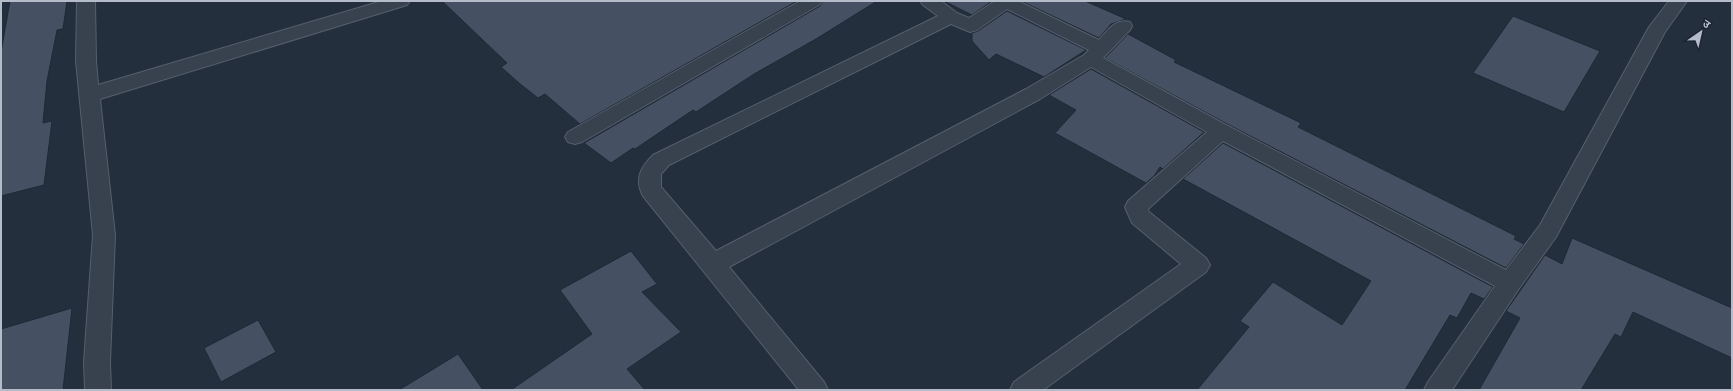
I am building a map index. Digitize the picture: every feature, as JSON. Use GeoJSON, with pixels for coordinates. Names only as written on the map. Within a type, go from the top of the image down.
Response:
{"type":"FeatureCollection","features":[{"type":"Feature","properties":{"kind":"street"},"geometry":{"type":"LineString","coordinates":[[86,1],[86,61],[104,235],[97,362],[98,390]]}},
{"type":"Feature","properties":{"kind":"street"},"geometry":{"type":"LineString","coordinates":[[89,95],[401,1]]}},
{"type":"Feature","properties":{"kind":"street"},"geometry":{"type":"LineString","coordinates":[[575,137],[813,1]]}},
{"type":"Feature","properties":{"kind":"street"},"geometry":{"type":"LineString","coordinates":[[929,1],[951,17],[970,26],[1007,1],[1096,53],[1222,131],[1510,283]]}},
{"type":"Feature","properties":{"kind":"street"},"geometry":{"type":"LineString","coordinates":[[1437,390],[1510,283],[1548,231],[1656,31],[1678,1]]}},
{"type":"Feature","properties":{"kind":"street"},"geometry":{"type":"LineString","coordinates":[[815,390],[651,190],[648,182],[651,169],[661,160],[951,17]]}},
{"type":"Feature","properties":{"kind":"street"},"geometry":{"type":"LineString","coordinates":[[713,264],[1032,94],[1096,53],[1123,26]]}},
{"type":"Feature","properties":{"kind":"street"},"geometry":{"type":"LineString","coordinates":[[1023,390],[1198,266],[1140,217],[1136,207],[1222,131]]}},
{"type":"Feature","properties":{"kind":"building"},"geometry":{"type":"Polygon","coordinates":[[[10,1],[67,1],[63,29],[57,30],[47,81],[43,123],[52,121],[44,185],[1,196],[1,52],[10,1]]]}},
{"type":"Feature","properties":{"kind":"building"},"geometry":{"type":"Polygon","coordinates":[[[442,1],[797,1],[580,124],[545,94],[538,98],[501,67],[507,63],[442,1]]]}},
{"type":"Feature","properties":{"kind":"building"},"geometry":{"type":"Polygon","coordinates":[[[823,1],[877,1],[816,39],[754,74],[696,112],[693,110],[635,149],[633,148],[611,163],[584,143],[820,6],[823,1]]]}},
{"type":"Feature","properties":{"kind":"building"},"geometry":{"type":"Polygon","coordinates":[[[944,1],[992,1],[972,15],[944,1]]]}},
{"type":"Feature","properties":{"kind":"building"},"geometry":{"type":"Polygon","coordinates":[[[1021,1],[1085,1],[1126,19],[1111,24],[1099,38],[1021,1]]]}},
{"type":"Feature","properties":{"kind":"building"},"geometry":{"type":"Polygon","coordinates":[[[1007,11],[1086,50],[1044,77],[996,54],[989,60],[972,41],[972,33],[978,31],[1007,11]]]}},
{"type":"Feature","properties":{"kind":"building"},"geometry":{"type":"Polygon","coordinates":[[[1513,16],[1600,51],[1564,112],[1473,73],[1513,16]]]}},
{"type":"Feature","properties":{"kind":"building"},"geometry":{"type":"Polygon","coordinates":[[[1128,34],[1176,60],[1174,62],[1301,123],[1298,127],[1516,236],[1514,239],[1524,244],[1506,268],[1229,125],[1105,58],[1128,34]]]}},
{"type":"Feature","properties":{"kind":"building"},"geometry":{"type":"Polygon","coordinates":[[[1091,69],[1204,132],[1163,169],[1160,167],[1154,176],[1146,183],[1055,133],[1076,110],[1049,95],[1091,69]]]}},
{"type":"Feature","properties":{"kind":"building"},"geometry":{"type":"Polygon","coordinates":[[[1223,143],[1493,287],[1484,299],[1471,293],[1457,318],[1450,315],[1405,390],[1197,390],[1249,327],[1240,321],[1273,282],[1342,325],[1371,281],[1183,179],[1223,143]]]}},
{"type":"Feature","properties":{"kind":"building"},"geometry":{"type":"Polygon","coordinates":[[[1572,238],[1732,308],[1732,358],[1633,312],[1621,337],[1615,334],[1581,390],[1479,390],[1520,318],[1506,311],[1545,255],[1562,264],[1572,238]]]}},
{"type":"Feature","properties":{"kind":"building"},"geometry":{"type":"Polygon","coordinates":[[[631,251],[657,284],[642,292],[681,332],[627,369],[645,390],[511,390],[592,334],[560,290],[631,251]]]}},
{"type":"Feature","properties":{"kind":"building"},"geometry":{"type":"Polygon","coordinates":[[[72,308],[63,390],[1,390],[1,329],[72,308]]]}},
{"type":"Feature","properties":{"kind":"building"},"geometry":{"type":"Polygon","coordinates":[[[258,320],[276,352],[221,382],[204,348],[258,320]]]}},
{"type":"Feature","properties":{"kind":"building"},"geometry":{"type":"Polygon","coordinates":[[[458,354],[483,390],[399,390],[458,354]]]}}]}
